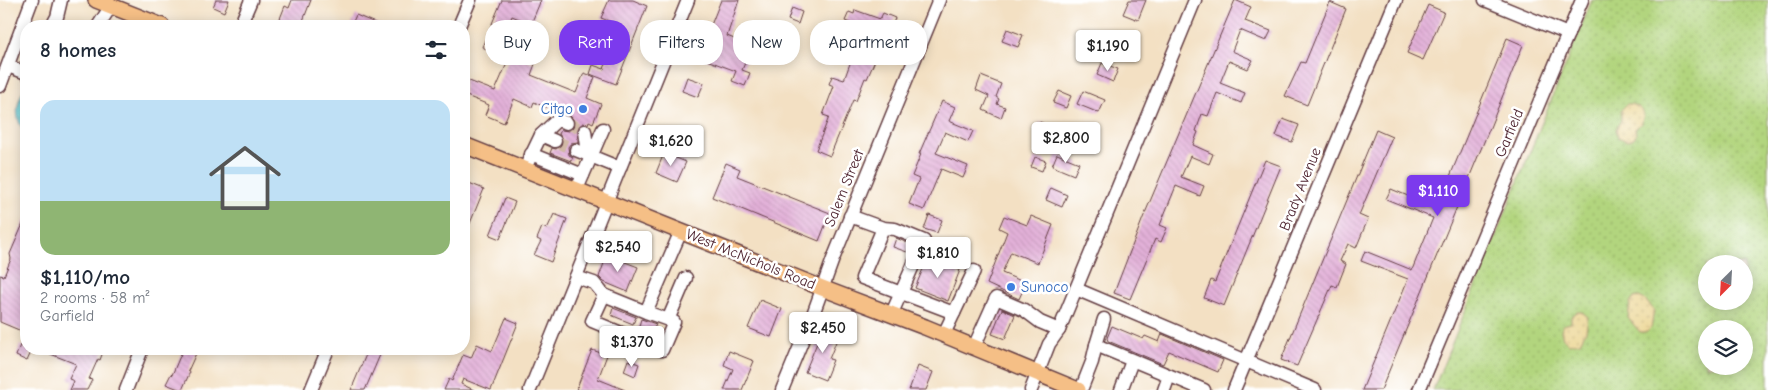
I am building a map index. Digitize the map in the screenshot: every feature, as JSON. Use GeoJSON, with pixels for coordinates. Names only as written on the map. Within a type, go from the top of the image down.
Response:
{"type":"FeatureCollection","features":[{"type":"Feature","properties":{"kind":"main road"},"geometry":{"type":"LineString","coordinates":[[96,0],[147,20]]}},
{"type":"Feature","properties":{"kind":"main road","name":"West McNichols Road"},"geometry":{"type":"LineString","coordinates":[[470,147],[524,169],[580,182],[606,201],[822,288],[892,313],[1080,390]]}},
{"type":"Feature","properties":{"kind":"street"},"geometry":{"type":"LineString","coordinates":[[25,20],[32,0]]}},
{"type":"Feature","properties":{"kind":"street"},"geometry":{"type":"LineString","coordinates":[[55,20],[61,0]]}},
{"type":"Feature","properties":{"kind":"street"},"geometry":{"type":"LineString","coordinates":[[243,20],[251,0]]}},
{"type":"Feature","properties":{"kind":"street"},"geometry":{"type":"LineString","coordinates":[[462,20],[470,0]]}},
{"type":"Feature","properties":{"kind":"street"},"geometry":{"type":"LineString","coordinates":[[530,390],[688,0]]}},
{"type":"Feature","properties":{"kind":"street","name":"Salem Street"},"geometry":{"type":"LineString","coordinates":[[782,390],[850,216],[940,0]]}},
{"type":"Feature","properties":{"kind":"street"},"geometry":{"type":"LineString","coordinates":[[1031,390],[1049,344],[1059,330],[1195,0]]}},
{"type":"Feature","properties":{"kind":"street","name":"Brady Avenue"},"geometry":{"type":"LineString","coordinates":[[1234,390],[1396,0]]}},
{"type":"Feature","properties":{"kind":"street"},"geometry":{"type":"LineString","coordinates":[[1485,0],[1568,34]]}},
{"type":"Feature","properties":{"kind":"street","name":"Garfield"},"geometry":{"type":"LineString","coordinates":[[1419,390],[1582,0]]}},
{"type":"Feature","properties":{"kind":"street"},"geometry":{"type":"LineString","coordinates":[[102,20],[111,6]]}},
{"type":"Feature","properties":{"kind":"street"},"geometry":{"type":"LineString","coordinates":[[0,86],[20,33]]}},
{"type":"Feature","properties":{"kind":"street"},"geometry":{"type":"LineString","coordinates":[[8,66],[20,71]]}},
{"type":"Feature","properties":{"kind":"street"},"geometry":{"type":"LineString","coordinates":[[524,169],[541,135],[557,120],[567,123]]}},
{"type":"Feature","properties":{"kind":"street"},"geometry":{"type":"LineString","coordinates":[[586,153],[603,129]]}},
{"type":"Feature","properties":{"kind":"street"},"geometry":{"type":"LineString","coordinates":[[531,154],[580,182],[586,153],[584,131]]}},
{"type":"Feature","properties":{"kind":"street"},"geometry":{"type":"LineString","coordinates":[[541,135],[555,141]]}},
{"type":"Feature","properties":{"kind":"street"},"geometry":{"type":"LineString","coordinates":[[586,153],[620,168]]}},
{"type":"Feature","properties":{"kind":"street"},"geometry":{"type":"LineString","coordinates":[[850,216],[883,228],[895,229],[924,241],[892,313]]}},
{"type":"Feature","properties":{"kind":"street"},"geometry":{"type":"LineString","coordinates":[[883,228],[862,278],[954,313]]}},
{"type":"Feature","properties":{"kind":"street"},"geometry":{"type":"LineString","coordinates":[[646,312],[681,231]]}},
{"type":"Feature","properties":{"kind":"street"},"geometry":{"type":"LineString","coordinates":[[944,334],[974,271]]}},
{"type":"Feature","properties":{"kind":"street"},"geometry":{"type":"LineString","coordinates":[[576,277],[594,283],[604,295],[674,322],[662,350],[592,321],[604,295]]}},
{"type":"Feature","properties":{"kind":"street"},"geometry":{"type":"LineString","coordinates":[[668,320],[686,278]]}},
{"type":"Feature","properties":{"kind":"street"},"geometry":{"type":"LineString","coordinates":[[1076,289],[1316,390]]}},
{"type":"Feature","properties":{"kind":"street"},"geometry":{"type":"LineString","coordinates":[[974,347],[996,298],[1024,310],[1040,322],[1059,330]]}},
{"type":"Feature","properties":{"kind":"street"},"geometry":{"type":"LineString","coordinates":[[1080,390],[1092,362],[1104,319]]}},
{"type":"Feature","properties":{"kind":"street"},"geometry":{"type":"LineString","coordinates":[[1096,345],[1204,390]]}},
{"type":"Feature","properties":{"kind":"street"},"geometry":{"type":"LineString","coordinates":[[126,390],[140,355]]}},
{"type":"Feature","properties":{"kind":"street"},"geometry":{"type":"LineString","coordinates":[[311,390],[326,355]]}},
{"type":"Feature","properties":{"kind":"street"},"geometry":{"type":"LineString","coordinates":[[1121,390],[1132,360]]}},
{"type":"Feature","properties":{"kind":"street"},"geometry":{"type":"LineString","coordinates":[[1164,390],[1169,376]]}},
{"type":"Feature","properties":{"kind":"green space"},"geometry":{"type":"Polygon","coordinates":[[[1592,0],[1768,0],[1768,390],[1433,390],[1592,0]]]}},
{"type":"Feature","properties":{"kind":"sand"},"geometry":{"type":"Polygon","coordinates":[[[1627,104],[1640,108],[1644,115],[1642,122],[1635,129],[1636,134],[1634,138],[1627,141],[1618,137],[1616,129],[1621,120],[1621,110],[1627,104]]]}},
{"type":"Feature","properties":{"kind":"sand"},"geometry":{"type":"Polygon","coordinates":[[[1639,297],[1645,300],[1654,310],[1651,328],[1647,332],[1640,332],[1628,318],[1630,303],[1633,298],[1639,297]]]}},
{"type":"Feature","properties":{"kind":"sand"},"geometry":{"type":"Polygon","coordinates":[[[1577,312],[1582,312],[1588,317],[1586,331],[1580,342],[1569,344],[1563,338],[1561,331],[1563,325],[1571,323],[1571,317],[1577,312]]]}},
{"type":"Feature","properties":{"kind":"water"},"geometry":{"type":"Polygon","coordinates":[[[20,98],[20,124],[17,110],[20,98]]]}},
{"type":"Feature","properties":{"kind":"building"},"geometry":{"type":"Polygon","coordinates":[[[216,0],[229,0],[224,12],[213,7],[216,0]]]}},
{"type":"Feature","properties":{"kind":"building"},"geometry":{"type":"Polygon","coordinates":[[[292,0],[311,0],[303,20],[279,20],[285,6],[289,8],[292,0]]]}},
{"type":"Feature","properties":{"kind":"building"},"geometry":{"type":"Polygon","coordinates":[[[502,0],[541,0],[533,20],[522,20],[512,16],[510,20],[493,20],[502,0]]]}},
{"type":"Feature","properties":{"kind":"building"},"geometry":{"type":"Polygon","coordinates":[[[609,0],[633,0],[647,6],[630,49],[630,20],[606,20],[601,18],[609,0]]]}},
{"type":"Feature","properties":{"kind":"building"},"geometry":{"type":"Polygon","coordinates":[[[721,0],[739,0],[727,36],[733,38],[733,65],[744,65],[742,70],[750,73],[745,86],[732,81],[736,71],[720,65],[723,65],[723,20],[713,20],[721,0]]]}},
{"type":"Feature","properties":{"kind":"building"},"geometry":{"type":"Polygon","coordinates":[[[1129,0],[1146,0],[1138,20],[1123,14],[1129,0]]]}},
{"type":"Feature","properties":{"kind":"building"},"geometry":{"type":"Polygon","coordinates":[[[1235,0],[1251,7],[1245,21],[1271,31],[1266,41],[1240,30],[1232,51],[1253,60],[1248,69],[1229,61],[1220,83],[1245,93],[1241,103],[1217,93],[1208,116],[1202,114],[1193,145],[1213,154],[1209,164],[1190,156],[1181,177],[1204,186],[1200,196],[1176,186],[1160,225],[1167,228],[1161,242],[1155,239],[1130,299],[1114,293],[1143,218],[1235,0]]]}},
{"type":"Feature","properties":{"kind":"building"},"geometry":{"type":"Polygon","coordinates":[[[1330,2],[1346,9],[1307,105],[1285,96],[1301,62],[1305,63],[1330,2]]]}},
{"type":"Feature","properties":{"kind":"building"},"geometry":{"type":"Polygon","coordinates":[[[1428,5],[1444,12],[1423,60],[1407,53],[1428,5]]]}},
{"type":"Feature","properties":{"kind":"building"},"geometry":{"type":"Polygon","coordinates":[[[792,8],[802,12],[799,20],[788,20],[792,8]]]}},
{"type":"Feature","properties":{"kind":"building"},"geometry":{"type":"Polygon","coordinates":[[[855,10],[880,19],[883,13],[895,18],[894,20],[845,20],[849,12],[854,14],[855,10]]]}},
{"type":"Feature","properties":{"kind":"building"},"geometry":{"type":"Polygon","coordinates":[[[356,15],[368,20],[354,20],[356,15]]]}},
{"type":"Feature","properties":{"kind":"building"},"geometry":{"type":"Polygon","coordinates":[[[1007,29],[1023,35],[1018,47],[1002,41],[1007,29]]]}},
{"type":"Feature","properties":{"kind":"building"},"geometry":{"type":"Polygon","coordinates":[[[1114,31],[1132,38],[1126,51],[1109,44],[1114,31]]]}},
{"type":"Feature","properties":{"kind":"building"},"geometry":{"type":"Polygon","coordinates":[[[1507,38],[1523,45],[1491,125],[1381,390],[1362,390],[1408,279],[1361,261],[1365,251],[1412,270],[1433,218],[1386,199],[1391,189],[1437,208],[1507,38]]]}},
{"type":"Feature","properties":{"kind":"building"},"geometry":{"type":"Polygon","coordinates":[[[1102,63],[1118,69],[1113,82],[1097,75],[1102,63]]]}},
{"type":"Feature","properties":{"kind":"building"},"geometry":{"type":"Polygon","coordinates":[[[506,65],[535,65],[531,75],[576,93],[584,73],[595,77],[587,98],[601,104],[593,123],[589,121],[588,124],[583,123],[578,127],[578,142],[571,143],[568,147],[569,155],[573,157],[571,161],[550,153],[552,148],[556,149],[562,145],[563,140],[559,134],[561,130],[569,131],[575,126],[575,121],[569,113],[552,106],[545,107],[534,102],[532,107],[514,99],[504,123],[485,115],[489,105],[470,97],[470,81],[495,91],[506,65]]]}},
{"type":"Feature","properties":{"kind":"building"},"geometry":{"type":"Polygon","coordinates":[[[593,65],[604,69],[606,65],[624,65],[616,84],[590,74],[593,65]]]}},
{"type":"Feature","properties":{"kind":"building"},"geometry":{"type":"Polygon","coordinates":[[[849,65],[873,65],[867,79],[865,78],[856,101],[853,100],[830,156],[816,150],[829,117],[823,115],[834,86],[829,84],[832,76],[844,80],[849,65]]]}},
{"type":"Feature","properties":{"kind":"building"},"geometry":{"type":"Polygon","coordinates":[[[981,76],[1001,84],[996,97],[999,99],[997,104],[1005,107],[1001,118],[983,110],[989,96],[976,90],[981,76]]]}},
{"type":"Feature","properties":{"kind":"building"},"geometry":{"type":"Polygon","coordinates":[[[687,77],[704,83],[698,97],[682,91],[687,77]]]}},
{"type":"Feature","properties":{"kind":"building"},"geometry":{"type":"Polygon","coordinates":[[[1059,91],[1071,96],[1066,108],[1053,103],[1059,91]]]}},
{"type":"Feature","properties":{"kind":"building"},"geometry":{"type":"Polygon","coordinates":[[[1083,91],[1105,100],[1099,113],[1077,104],[1083,91]]]}},
{"type":"Feature","properties":{"kind":"building"},"geometry":{"type":"Polygon","coordinates":[[[942,101],[955,107],[949,121],[973,131],[968,142],[945,132],[936,153],[968,166],[963,178],[941,169],[924,210],[909,204],[919,179],[912,176],[921,154],[919,154],[942,101]]]}},
{"type":"Feature","properties":{"kind":"building"},"geometry":{"type":"Polygon","coordinates":[[[1283,119],[1299,125],[1292,142],[1276,136],[1283,119]]]}},
{"type":"Feature","properties":{"kind":"building"},"geometry":{"type":"Polygon","coordinates":[[[1040,122],[1059,130],[1054,140],[1036,133],[1040,122]]]}},
{"type":"Feature","properties":{"kind":"building"},"geometry":{"type":"Polygon","coordinates":[[[1076,124],[1091,131],[1086,144],[1070,138],[1076,124]]]}},
{"type":"Feature","properties":{"kind":"building"},"geometry":{"type":"Polygon","coordinates":[[[1376,130],[1392,137],[1359,215],[1368,219],[1356,248],[1348,244],[1340,261],[1346,264],[1337,287],[1332,285],[1297,366],[1281,360],[1376,130]]]}},
{"type":"Feature","properties":{"kind":"building"},"geometry":{"type":"Polygon","coordinates":[[[664,153],[686,162],[677,182],[656,173],[664,153]]]}},
{"type":"Feature","properties":{"kind":"building"},"geometry":{"type":"Polygon","coordinates":[[[1057,154],[1079,163],[1074,175],[1052,166],[1057,154]]]}},
{"type":"Feature","properties":{"kind":"building"},"geometry":{"type":"Polygon","coordinates":[[[1035,157],[1046,161],[1042,171],[1031,167],[1035,157]]]}},
{"type":"Feature","properties":{"kind":"building"},"geometry":{"type":"Polygon","coordinates":[[[1265,160],[1281,166],[1224,306],[1204,298],[1211,280],[1215,282],[1265,160]]]}},
{"type":"Feature","properties":{"kind":"building"},"geometry":{"type":"Polygon","coordinates":[[[726,163],[740,169],[737,176],[830,213],[819,241],[712,197],[726,163]]]}},
{"type":"Feature","properties":{"kind":"building"},"geometry":{"type":"Polygon","coordinates":[[[470,183],[484,189],[470,223],[470,183]]]}},
{"type":"Feature","properties":{"kind":"building"},"geometry":{"type":"Polygon","coordinates":[[[1051,188],[1067,195],[1062,207],[1046,200],[1051,188]]]}},
{"type":"Feature","properties":{"kind":"building"},"geometry":{"type":"Polygon","coordinates":[[[505,198],[515,202],[500,239],[490,235],[505,198]]]}},
{"type":"Feature","properties":{"kind":"building"},"geometry":{"type":"Polygon","coordinates":[[[554,214],[567,219],[551,262],[534,255],[541,241],[537,239],[542,227],[547,229],[554,214]]]}},
{"type":"Feature","properties":{"kind":"building"},"geometry":{"type":"Polygon","coordinates":[[[929,215],[942,220],[937,233],[924,229],[929,215]]]}},
{"type":"Feature","properties":{"kind":"building"},"geometry":{"type":"Polygon","coordinates":[[[1004,216],[1027,225],[1031,216],[1053,225],[1038,263],[1011,252],[1002,273],[1026,283],[1019,299],[987,284],[1007,232],[999,228],[1004,216]]]}},
{"type":"Feature","properties":{"kind":"building"},"geometry":{"type":"Polygon","coordinates":[[[20,231],[20,330],[0,322],[0,275],[4,276],[11,259],[10,254],[20,231]]]}},
{"type":"Feature","properties":{"kind":"building"},"geometry":{"type":"Polygon","coordinates":[[[896,238],[910,244],[907,252],[893,247],[896,238]]]}},
{"type":"Feature","properties":{"kind":"building"},"geometry":{"type":"Polygon","coordinates":[[[607,255],[638,267],[628,292],[604,282],[599,277],[607,255]]]}},
{"type":"Feature","properties":{"kind":"building"},"geometry":{"type":"Polygon","coordinates":[[[928,257],[960,270],[948,301],[915,288],[928,257]]]}},
{"type":"Feature","properties":{"kind":"building"},"geometry":{"type":"Polygon","coordinates":[[[760,300],[782,309],[771,337],[748,328],[760,300]]]}},
{"type":"Feature","properties":{"kind":"building"},"geometry":{"type":"Polygon","coordinates":[[[613,308],[636,317],[633,324],[611,315],[613,308]]]}},
{"type":"Feature","properties":{"kind":"building"},"geometry":{"type":"Polygon","coordinates":[[[1002,309],[1015,315],[1005,339],[992,334],[1002,309]]]}},
{"type":"Feature","properties":{"kind":"building"},"geometry":{"type":"Polygon","coordinates":[[[506,318],[518,323],[491,390],[463,379],[461,384],[474,390],[444,390],[449,379],[452,381],[463,355],[471,358],[477,344],[492,351],[506,318]]]}},
{"type":"Feature","properties":{"kind":"building"},"geometry":{"type":"Polygon","coordinates":[[[641,319],[656,324],[652,334],[638,329],[641,319]]]}},
{"type":"Feature","properties":{"kind":"building"},"geometry":{"type":"Polygon","coordinates":[[[824,326],[840,332],[829,359],[833,360],[825,380],[805,372],[824,326]]]}},
{"type":"Feature","properties":{"kind":"building"},"geometry":{"type":"Polygon","coordinates":[[[1112,326],[1143,339],[1145,336],[1159,342],[1162,334],[1223,360],[1218,372],[1169,351],[1163,364],[1108,341],[1107,338],[1112,326]]]}},
{"type":"Feature","properties":{"kind":"building"},"geometry":{"type":"Polygon","coordinates":[[[20,345],[20,355],[30,355],[27,361],[16,356],[20,345]]]}},
{"type":"Feature","properties":{"kind":"building"},"geometry":{"type":"Polygon","coordinates":[[[592,350],[607,355],[598,379],[625,390],[576,390],[592,350]]]}},
{"type":"Feature","properties":{"kind":"building"},"geometry":{"type":"Polygon","coordinates":[[[729,351],[754,361],[742,390],[724,390],[733,369],[724,365],[729,351]]]}},
{"type":"Feature","properties":{"kind":"building"},"geometry":{"type":"Polygon","coordinates":[[[53,355],[102,355],[89,379],[92,380],[87,390],[70,390],[74,381],[69,379],[76,364],[53,355]]]}},
{"type":"Feature","properties":{"kind":"building"},"geometry":{"type":"Polygon","coordinates":[[[180,355],[195,355],[182,390],[166,384],[180,355]]]}},
{"type":"Feature","properties":{"kind":"building"},"geometry":{"type":"Polygon","coordinates":[[[366,355],[380,355],[365,390],[351,390],[366,355]]]}},
{"type":"Feature","properties":{"kind":"building"},"geometry":{"type":"Polygon","coordinates":[[[628,360],[639,364],[635,376],[624,371],[628,360]]]}},
{"type":"Feature","properties":{"kind":"building"},"geometry":{"type":"Polygon","coordinates":[[[918,366],[933,372],[926,390],[909,390],[918,366]]]}},
{"type":"Feature","properties":{"kind":"tunnel"},"geometry":{"type":"LineString","coordinates":[[567,123],[585,131]]}},
{"type":"Feature","properties":{"kind":"tunnel"},"geometry":{"type":"LineString","coordinates":[[555,141],[576,150]]}},
{"type":"Feature","properties":{"kind":"place","name":"Citgo"},"geometry":{"type":"Point","coordinates":[583,109]}},
{"type":"Feature","properties":{"kind":"place","name":"Sunoco"},"geometry":{"type":"Point","coordinates":[1011,287]}}]}
